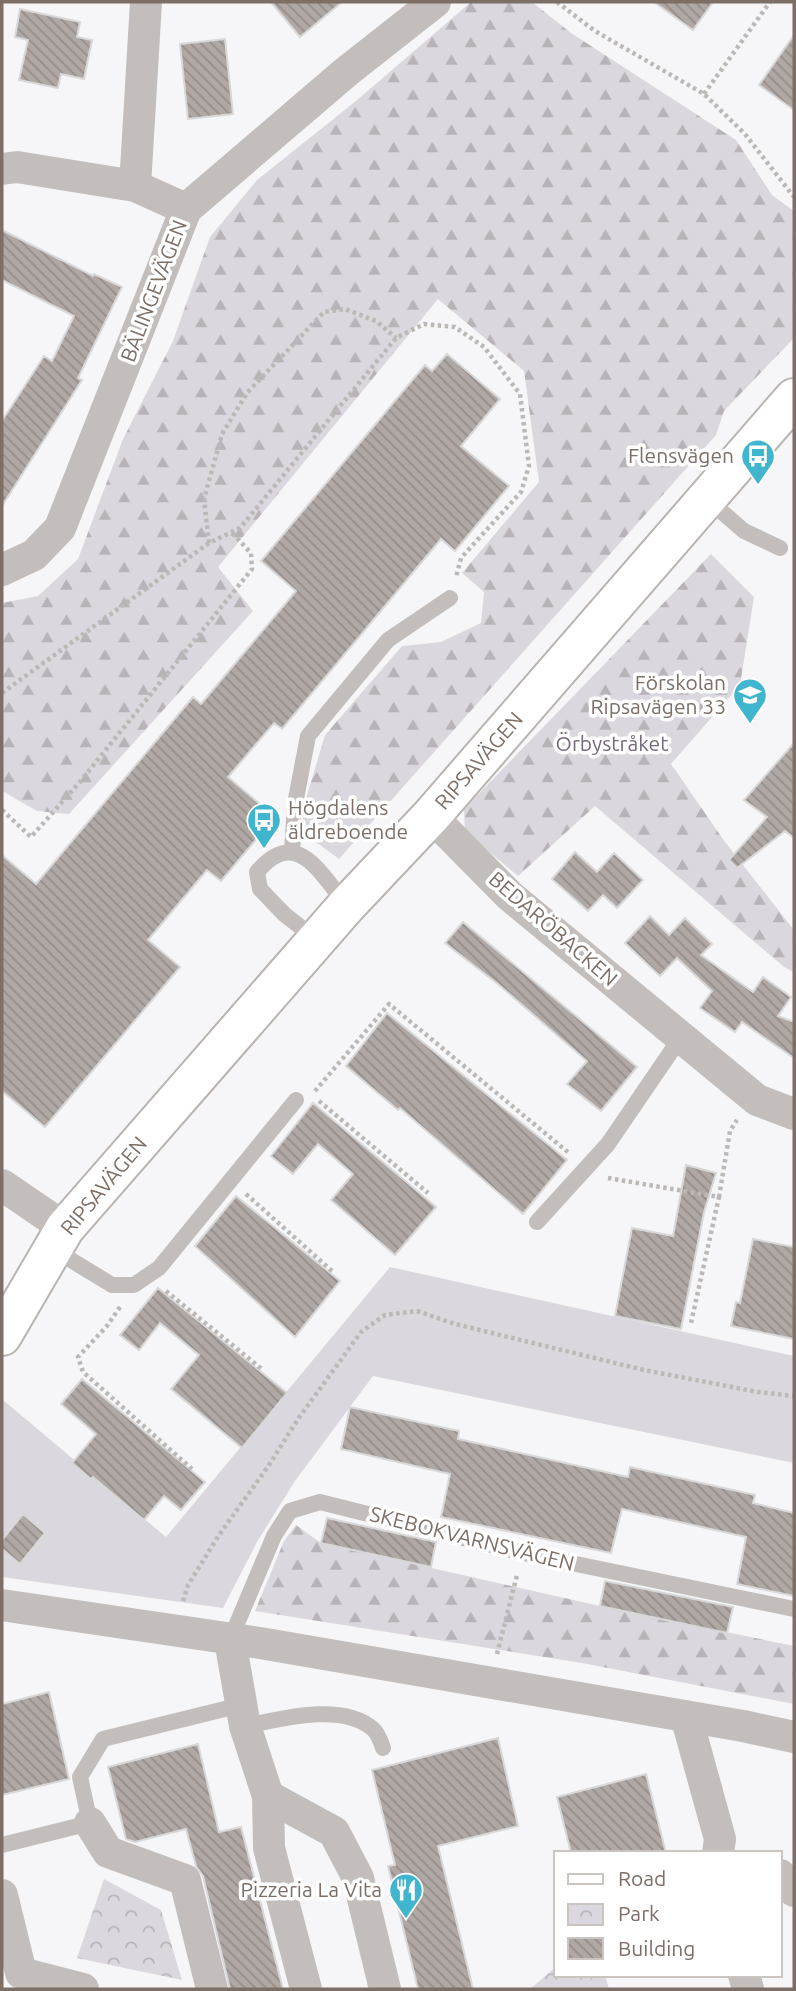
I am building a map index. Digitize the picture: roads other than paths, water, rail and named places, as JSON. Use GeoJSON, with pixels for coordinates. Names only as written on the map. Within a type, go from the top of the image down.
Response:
{"type":"FeatureCollection","features":[{"type":"Feature","properties":{"kind":"street"},"geometry":{"type":"LineString","coordinates":[[135,186],[146,2]]}},
{"type":"Feature","properties":{"kind":"street","name":"BÄLINGEVÄGEN"},"geometry":{"type":"LineString","coordinates":[[2,570],[34,555],[60,528],[186,209],[346,72],[435,2]]}},
{"type":"Feature","properties":{"kind":"street"},"geometry":{"type":"LineString","coordinates":[[2,169],[17,167],[135,186],[186,209]]}},
{"type":"Feature","properties":{"kind":"street","name":"RIPSAVÄGEN"},"geometry":{"type":"LineString","coordinates":[[2,1336],[59,1238],[347,905],[431,816],[794,398]]}},
{"type":"Feature","properties":{"kind":"street","name":"BEDARÖBACKEN"},"geometry":{"type":"LineString","coordinates":[[431,816],[510,896],[681,1037],[753,1096],[794,1114]]}},
{"type":"Feature","properties":{"kind":"street"},"geometry":{"type":"LineString","coordinates":[[2,1185],[59,1238]]}},
{"type":"Feature","properties":{"kind":"street"},"geometry":{"type":"LineString","coordinates":[[2,1605],[260,1643],[794,1737]]}},
{"type":"Feature","properties":{"kind":"street"},"geometry":{"type":"LineString","coordinates":[[230,1640],[243,1715],[268,1796],[269,1848],[306,1989]]}},
{"type":"Feature","properties":{"kind":"street"},"geometry":{"type":"LineString","coordinates":[[686,1716],[727,1848]]}},
{"type":"Feature","properties":{"kind":"street"},"geometry":{"type":"LineString","coordinates":[[268,1796],[334,1832],[358,1878],[385,1989]]}},
{"type":"Feature","properties":{"kind":"street"},"geometry":{"type":"LineString","coordinates":[[90,1823],[108,1852],[185,1880],[212,1989]]}},
{"type":"Feature","properties":{"kind":"street"},"geometry":{"type":"LineString","coordinates":[[782,1877],[794,1891]]}},
{"type":"Feature","properties":{"kind":"street"},"geometry":{"type":"LineString","coordinates":[[2,1895],[22,1981],[83,1989]]}},
{"type":"Feature","properties":{"kind":"lane"},"geometry":{"type":"LineString","coordinates":[[707,499],[744,531],[780,548]]}},
{"type":"Feature","properties":{"kind":"lane"},"geometry":{"type":"LineString","coordinates":[[292,852],[295,804],[307,736],[388,640],[450,598]]}},
{"type":"Feature","properties":{"kind":"lane"},"geometry":{"type":"LineString","coordinates":[[317,940],[284,914],[260,890],[257,872],[269,858],[288,851],[303,854],[347,905]]}},
{"type":"Feature","properties":{"kind":"lane"},"geometry":{"type":"LineString","coordinates":[[537,1222],[608,1143],[681,1037]]}},
{"type":"Feature","properties":{"kind":"lane","name":"RIPSAVÄGEN"},"geometry":{"type":"LineString","coordinates":[[59,1238],[112,1285],[141,1280],[159,1268],[296,1100]]}},
{"type":"Feature","properties":{"kind":"lane","name":"SKEBOKVARNSVÄGEN"},"geometry":{"type":"LineString","coordinates":[[230,1640],[274,1536],[290,1511],[320,1502],[523,1553],[794,1609]]}},
{"type":"Feature","properties":{"kind":"lane"},"geometry":{"type":"LineString","coordinates":[[2,1845],[90,1823],[80,1777],[103,1739],[243,1715],[293,1717],[335,1714],[355,1719],[375,1730],[383,1748]]}},
{"type":"Feature","properties":{"kind":"place","name":"Flensvägen"},"geometry":{"type":"Point","coordinates":[758,486]}},
{"type":"Feature","properties":{"kind":"place","name":"Förskolan Ripsavägen 33"},"geometry":{"type":"Point","coordinates":[750,725]}},
{"type":"Feature","properties":{"kind":"place","name":"Högdalens äldreboende"},"geometry":{"type":"Point","coordinates":[264,850]}},
{"type":"Feature","properties":{"kind":"place","name":"Pizzeria La Vita"},"geometry":{"type":"Point","coordinates":[406,1920]}},
{"type":"Feature","properties":{"kind":"park label","name":"Örbystråket"},"geometry":{"type":"Point","coordinates":[612,744]}}]}
